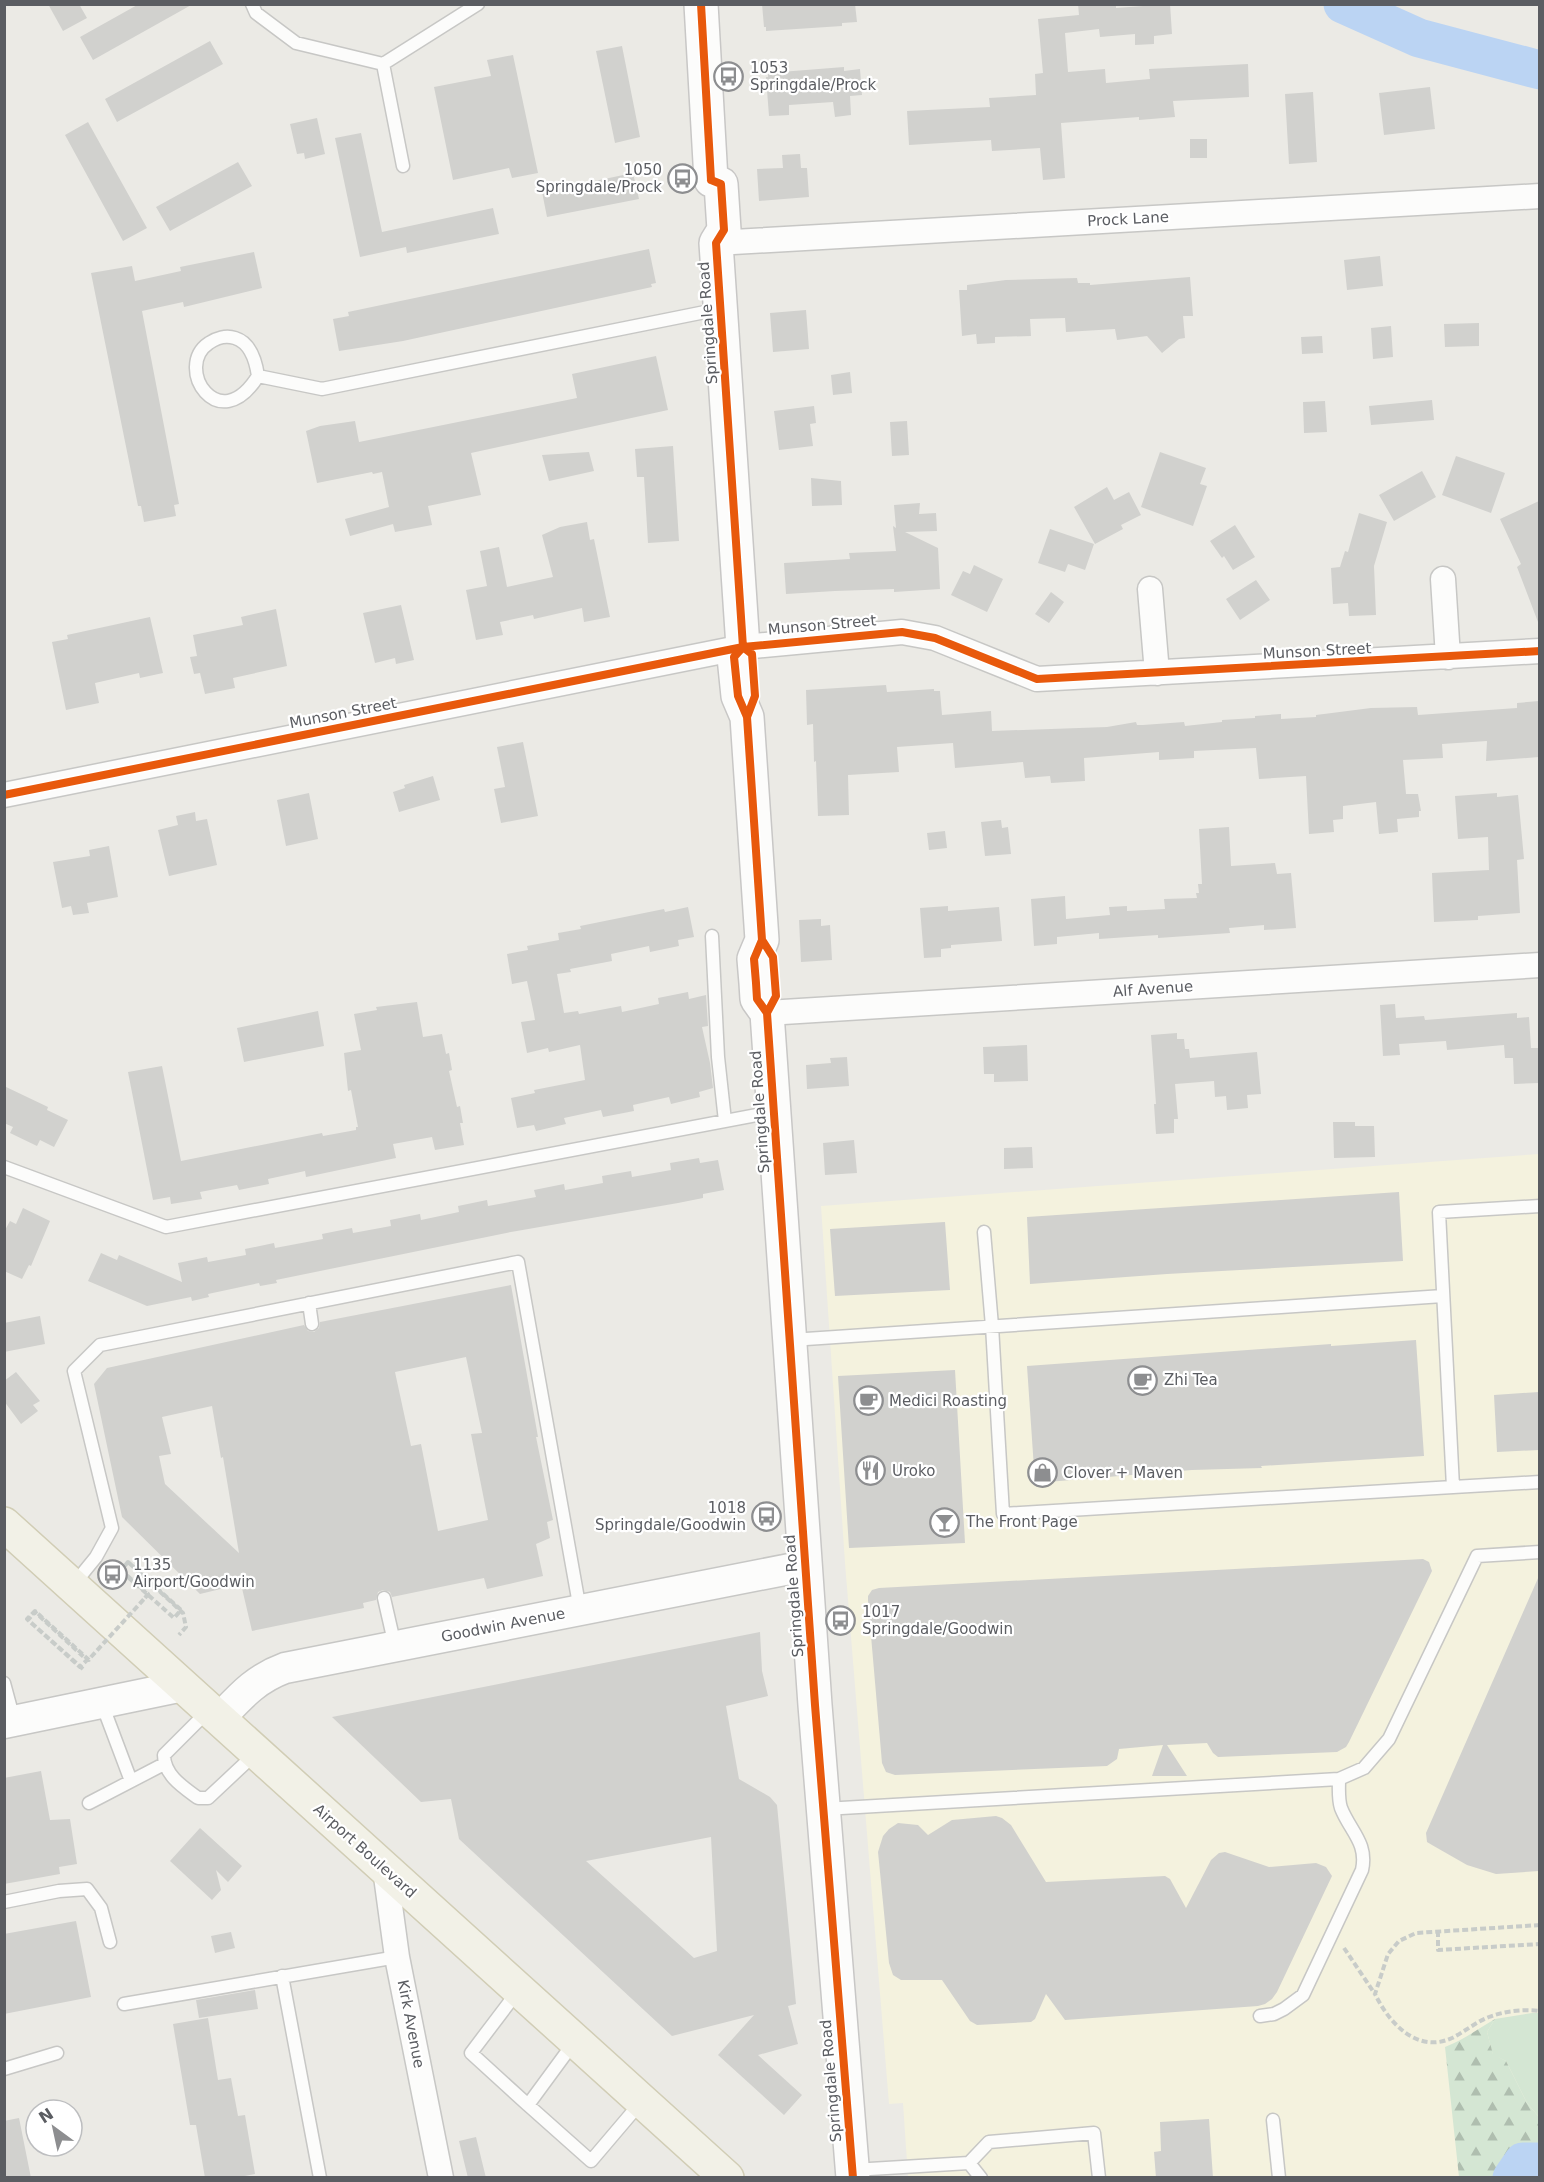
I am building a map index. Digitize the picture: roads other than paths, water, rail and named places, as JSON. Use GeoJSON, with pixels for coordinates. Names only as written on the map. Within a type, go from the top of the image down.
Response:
{"type":"FeatureCollection","features":[{"type":"Feature","properties":{"kind":"main road","name":"Springdale Road"},"geometry":{"type":"LineString","coordinates":[[701,4],[711,180],[703,187],[707,232],[716,243],[743,647],[734,657],[738,696],[747,717],[762,940],[754,959],[757,999],[767,1013],[805,1566],[852,2174]]}},
{"type":"Feature","properties":{"kind":"main road","name":"Airport Boulevard"},"geometry":{"type":"LineString","coordinates":[[4,1524],[727,2178]]}},
{"type":"Feature","properties":{"kind":"street","name":"Prock Lane"},"geometry":{"type":"LineString","coordinates":[[716,243],[1539,196]]}},
{"type":"Feature","properties":{"kind":"street"},"geometry":{"type":"LineString","coordinates":[[1443,579],[1448,657]]}},
{"type":"Feature","properties":{"kind":"street"},"geometry":{"type":"LineString","coordinates":[[1150,589],[1157,673]]}},
{"type":"Feature","properties":{"kind":"street","name":"Munson Street"},"geometry":{"type":"LineString","coordinates":[[4,795],[743,647],[902,632],[935,638],[1037,679],[1539,651]]}},
{"type":"Feature","properties":{"kind":"street","name":"Alf Avenue"},"geometry":{"type":"LineString","coordinates":[[767,1013],[1539,965]]}},
{"type":"Feature","properties":{"kind":"street","name":"Goodwin Avenue"},"geometry":{"type":"LineString","coordinates":[[214,1715],[267,1675],[285,1668],[805,1566]]}},
{"type":"Feature","properties":{"kind":"street"},"geometry":{"type":"LineString","coordinates":[[10,1722],[183,1686]]}},
{"type":"Feature","properties":{"kind":"street","name":"Kirk Avenue"},"geometry":{"type":"LineString","coordinates":[[385,1869],[398,1957],[441,2178]]}},
{"type":"Feature","properties":{"kind":"lane"},"geometry":{"type":"LineString","coordinates":[[252,4],[256,13],[296,43],[383,64],[478,4]]}},
{"type":"Feature","properties":{"kind":"lane"},"geometry":{"type":"LineString","coordinates":[[383,64],[403,166]]}},
{"type":"Feature","properties":{"kind":"lane"},"geometry":{"type":"LineString","coordinates":[[258,376],[322,389],[721,309]]}},
{"type":"Feature","properties":{"kind":"lane"},"geometry":{"type":"LineString","coordinates":[[228,336],[239,339],[256,362],[258,376],[240,396],[234,400],[221,402],[209,397],[201,388],[196,370],[198,357],[204,346],[214,339],[228,336]]}},
{"type":"Feature","properties":{"kind":"lane"},"geometry":{"type":"LineString","coordinates":[[712,936],[718,1057],[725,1121]]}},
{"type":"Feature","properties":{"kind":"lane"},"geometry":{"type":"LineString","coordinates":[[4,1167],[166,1227],[773,1112]]}},
{"type":"Feature","properties":{"kind":"lane"},"geometry":{"type":"LineString","coordinates":[[1453,1487],[1439,1212],[1539,1206]]}},
{"type":"Feature","properties":{"kind":"lane"},"geometry":{"type":"LineString","coordinates":[[984,1232],[1003,1514],[1539,1482]]}},
{"type":"Feature","properties":{"kind":"lane"},"geometry":{"type":"LineString","coordinates":[[72,1585],[96,1557],[112,1528],[74,1371],[100,1345],[518,1262],[580,1610]]}},
{"type":"Feature","properties":{"kind":"lane"},"geometry":{"type":"LineString","coordinates":[[790,1340],[1443,1296]]}},
{"type":"Feature","properties":{"kind":"lane"},"geometry":{"type":"LineString","coordinates":[[309,1303],[312,1324]]}},
{"type":"Feature","properties":{"kind":"lane"},"geometry":{"type":"LineString","coordinates":[[823,1809],[1339,1779],[1364,1768],[1389,1739],[1477,1556],[1539,1552]]}},
{"type":"Feature","properties":{"kind":"lane"},"geometry":{"type":"LineString","coordinates":[[384,1598],[395,1646]]}},
{"type":"Feature","properties":{"kind":"lane"},"geometry":{"type":"LineString","coordinates":[[4,1683],[10,1722]]}},
{"type":"Feature","properties":{"kind":"lane"},"geometry":{"type":"LineString","coordinates":[[102,1704],[131,1781]]}},
{"type":"Feature","properties":{"kind":"lane"},"geometry":{"type":"LineString","coordinates":[[214,1715],[164,1755],[164,1764],[168,1772],[190,1792],[198,1798],[208,1798],[256,1753]]}},
{"type":"Feature","properties":{"kind":"lane"},"geometry":{"type":"LineString","coordinates":[[89,1803],[164,1764]]}},
{"type":"Feature","properties":{"kind":"lane"},"geometry":{"type":"LineString","coordinates":[[1260,2016],[1274,2014],[1303,1995],[1362,1870],[1365,1857],[1341,1807],[1339,1779]]}},
{"type":"Feature","properties":{"kind":"lane"},"geometry":{"type":"LineString","coordinates":[[4,1902],[59,1891],[87,1889],[101,1908],[110,1942]]}},
{"type":"Feature","properties":{"kind":"lane"},"geometry":{"type":"LineString","coordinates":[[124,2004],[398,1957]]}},
{"type":"Feature","properties":{"kind":"lane"},"geometry":{"type":"LineString","coordinates":[[282,1976],[320,2178]]}},
{"type":"Feature","properties":{"kind":"lane"},"geometry":{"type":"LineString","coordinates":[[519,1990],[471,2053],[528,2105],[591,2161],[642,2101]]}},
{"type":"Feature","properties":{"kind":"lane"},"geometry":{"type":"LineString","coordinates":[[528,2105],[576,2041]]}},
{"type":"Feature","properties":{"kind":"lane"},"geometry":{"type":"LineString","coordinates":[[4,2069],[57,2053]]}},
{"type":"Feature","properties":{"kind":"lane"},"geometry":{"type":"LineString","coordinates":[[1273,2120],[1279,2178]]}},
{"type":"Feature","properties":{"kind":"lane"},"geometry":{"type":"LineString","coordinates":[[852,2174],[969,2163],[989,2142],[1094,2133],[1099,2178]]}},
{"type":"Feature","properties":{"kind":"lane"},"geometry":{"type":"LineString","coordinates":[[969,2163],[981,2178]]}},
{"type":"Feature","properties":{"kind":"waterway"},"geometry":{"type":"LineString","coordinates":[[1343,4],[1419,38],[1540,70]]}},
{"type":"Feature","properties":{"kind":"waterway"},"geometry":{"type":"LineString","coordinates":[[1512,2178],[1523,2162],[1540,2162]]}},
{"type":"Feature","properties":{"kind":"place","name":"1053 Springdale/Prock"},"geometry":{"type":"Point","coordinates":[729,77]}},
{"type":"Feature","properties":{"kind":"place","name":"1050 Springdale/Prock"},"geometry":{"type":"Point","coordinates":[683,179]}},
{"type":"Feature","properties":{"kind":"place","name":"Zhi Tea"},"geometry":{"type":"Point","coordinates":[1143,1380]}},
{"type":"Feature","properties":{"kind":"place","name":"Medici Roasting"},"geometry":{"type":"Point","coordinates":[868,1401]}},
{"type":"Feature","properties":{"kind":"place","name":"Uroko"},"geometry":{"type":"Point","coordinates":[871,1471]}},
{"type":"Feature","properties":{"kind":"place","name":"Clover + Maven"},"geometry":{"type":"Point","coordinates":[1042,1473]}},
{"type":"Feature","properties":{"kind":"place","name":"1018 Springdale/Goodwin"},"geometry":{"type":"Point","coordinates":[767,1517]}},
{"type":"Feature","properties":{"kind":"place","name":"The Front Page"},"geometry":{"type":"Point","coordinates":[945,1522]}},
{"type":"Feature","properties":{"kind":"place","name":"1135 Airport/Goodwin"},"geometry":{"type":"Point","coordinates":[112,1574]}},
{"type":"Feature","properties":{"kind":"place","name":"1017 Springdale/Goodwin"},"geometry":{"type":"Point","coordinates":[841,1621]}}]}
